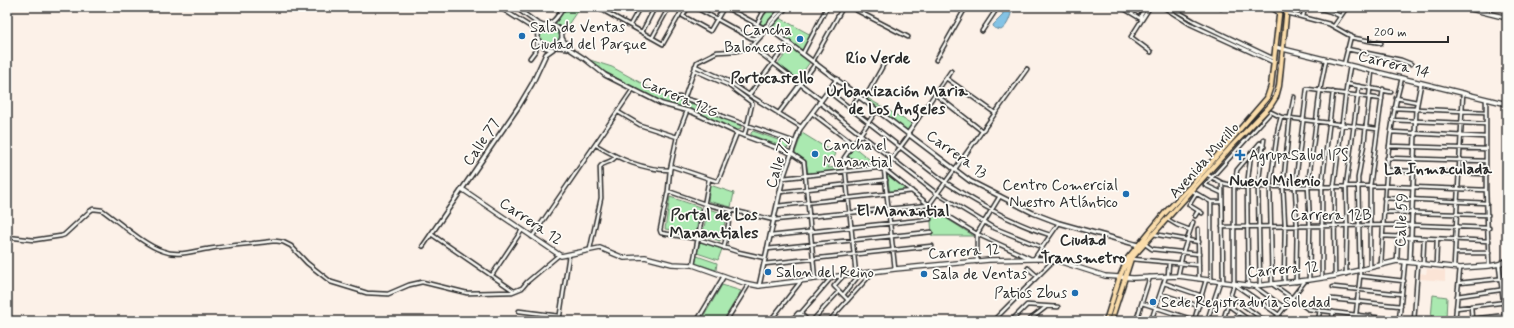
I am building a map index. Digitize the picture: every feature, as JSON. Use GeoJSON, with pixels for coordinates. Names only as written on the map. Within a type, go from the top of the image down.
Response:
{"type":"FeatureCollection","features":[{"type":"Feature","properties":{"kind":"main road","name":"Avenida Murillo"},"geometry":{"type":"LineString","coordinates":[[1106,321],[1122,278],[1131,259],[1194,189],[1267,98],[1271,86],[1280,7]]}},
{"type":"Feature","properties":{"kind":"main road","name":"Avenida Murillo"},"geometry":{"type":"LineString","coordinates":[[1111,321],[1122,278],[1122,270],[1128,258],[1138,245],[1194,189],[1206,174],[1271,105],[1276,97],[1279,86],[1287,7]]}},
{"type":"Feature","properties":{"kind":"main road"},"geometry":{"type":"LineString","coordinates":[[1463,7],[1507,18]]}},
{"type":"Feature","properties":{"kind":"main road","name":"Carrera 14"},"geometry":{"type":"LineString","coordinates":[[1275,47],[1507,104]]}},
{"type":"Feature","properties":{"kind":"main road","name":"Carrera 12"},"geometry":{"type":"LineString","coordinates":[[462,189],[559,255],[569,255],[590,249],[600,248],[624,258],[646,257],[672,264],[693,265],[748,284],[759,286],[895,269],[1033,259],[1054,260],[1101,276],[1122,278],[1178,276],[1248,286],[1307,281],[1346,274],[1397,261],[1460,268],[1489,266]]}},
{"type":"Feature","properties":{"kind":"main road"},"geometry":{"type":"LineString","coordinates":[[1489,266],[1499,264],[1507,260]]}},
{"type":"Feature","properties":{"kind":"street"},"geometry":{"type":"LineString","coordinates":[[499,7],[534,29],[542,46],[549,49],[555,48],[562,38],[559,28],[552,25],[537,23],[515,7]]}},
{"type":"Feature","properties":{"kind":"street"},"geometry":{"type":"LineString","coordinates":[[530,58],[536,50],[541,28],[553,22],[564,7]]}},
{"type":"Feature","properties":{"kind":"street"},"geometry":{"type":"LineString","coordinates":[[596,7],[601,8],[663,44],[684,7]]}},
{"type":"Feature","properties":{"kind":"street"},"geometry":{"type":"LineString","coordinates":[[630,25],[640,7]]}},
{"type":"Feature","properties":{"kind":"street"},"geometry":{"type":"LineString","coordinates":[[642,32],[655,7]]}},
{"type":"Feature","properties":{"kind":"street"},"geometry":{"type":"LineString","coordinates":[[652,38],[669,7]]}},
{"type":"Feature","properties":{"kind":"street"},"geometry":{"type":"LineString","coordinates":[[688,7],[683,16],[710,31],[724,7],[757,24],[767,27]]}},
{"type":"Feature","properties":{"kind":"street"},"geometry":{"type":"LineString","coordinates":[[695,7],[757,39]]}},
{"type":"Feature","properties":{"kind":"street"},"geometry":{"type":"LineString","coordinates":[[703,12],[706,7]]}},
{"type":"Feature","properties":{"kind":"street"},"geometry":{"type":"LineString","coordinates":[[755,7],[764,12]]}},
{"type":"Feature","properties":{"kind":"street"},"geometry":{"type":"LineString","coordinates":[[757,24],[766,7]]}},
{"type":"Feature","properties":{"kind":"street"},"geometry":{"type":"LineString","coordinates":[[684,98],[698,61],[713,54],[743,50],[751,46],[784,7]]}},
{"type":"Feature","properties":{"kind":"street"},"geometry":{"type":"LineString","coordinates":[[767,27],[787,7]]}},
{"type":"Feature","properties":{"kind":"street"},"geometry":{"type":"LineString","coordinates":[[803,53],[827,7]]}},
{"type":"Feature","properties":{"kind":"street"},"geometry":{"type":"LineString","coordinates":[[778,114],[814,62],[843,7]]}},
{"type":"Feature","properties":{"kind":"street"},"geometry":{"type":"LineString","coordinates":[[850,7],[908,37]]}},
{"type":"Feature","properties":{"kind":"street"},"geometry":{"type":"LineString","coordinates":[[936,60],[966,7]]}},
{"type":"Feature","properties":{"kind":"street"},"geometry":{"type":"LineString","coordinates":[[982,31],[998,7]]}},
{"type":"Feature","properties":{"kind":"street"},"geometry":{"type":"LineString","coordinates":[[1121,7],[1141,19]]}},
{"type":"Feature","properties":{"kind":"street"},"geometry":{"type":"LineString","coordinates":[[1141,19],[1141,15],[1146,7]]}},
{"type":"Feature","properties":{"kind":"street"},"geometry":{"type":"LineString","coordinates":[[1150,7],[1131,37],[1151,52]]}},
{"type":"Feature","properties":{"kind":"street"},"geometry":{"type":"LineString","coordinates":[[1163,7],[1174,10],[1274,61]]}},
{"type":"Feature","properties":{"kind":"street"},"geometry":{"type":"LineString","coordinates":[[1170,7],[1190,24],[1274,61]]}},
{"type":"Feature","properties":{"kind":"street"},"geometry":{"type":"LineString","coordinates":[[1270,7],[1279,13]]}},
{"type":"Feature","properties":{"kind":"street"},"geometry":{"type":"LineString","coordinates":[[1304,17],[1305,7]]}},
{"type":"Feature","properties":{"kind":"street"},"geometry":{"type":"LineString","coordinates":[[1315,7],[1340,16]]}},
{"type":"Feature","properties":{"kind":"street"},"geometry":{"type":"LineString","coordinates":[[1334,26],[1346,7]]}},
{"type":"Feature","properties":{"kind":"street"},"geometry":{"type":"LineString","coordinates":[[1286,13],[1334,26],[1351,36],[1381,43]]}},
{"type":"Feature","properties":{"kind":"street","name":"Carrera 13"},"geometry":{"type":"LineString","coordinates":[[767,27],[789,42],[970,181],[1033,213],[1059,223],[1138,245]]}},
{"type":"Feature","properties":{"kind":"street"},"geometry":{"type":"LineString","coordinates":[[1344,64],[1351,36]]}},
{"type":"Feature","properties":{"kind":"street","name":"Carrera 12G"},"geometry":{"type":"LineString","coordinates":[[562,38],[568,48],[605,75],[662,104],[687,111],[744,136],[791,153]]}},
{"type":"Feature","properties":{"kind":"street"},"geometry":{"type":"LineString","coordinates":[[749,95],[789,42]]}},
{"type":"Feature","properties":{"kind":"street"},"geometry":{"type":"LineString","coordinates":[[751,46],[936,193],[984,222],[1041,247]]}},
{"type":"Feature","properties":{"kind":"street","name":"Carrera 12G"},"geometry":{"type":"LineString","coordinates":[[555,48],[568,48]]}},
{"type":"Feature","properties":{"kind":"street","name":"Calle 77"},"geometry":{"type":"LineString","coordinates":[[423,246],[532,84],[546,54],[555,48]]}},
{"type":"Feature","properties":{"kind":"street"},"geometry":{"type":"LineString","coordinates":[[1347,49],[1401,60],[1411,64]]}},
{"type":"Feature","properties":{"kind":"street"},"geometry":{"type":"LineString","coordinates":[[1274,321],[1307,281],[1310,226],[1308,186],[1320,90],[1326,60]]}},
{"type":"Feature","properties":{"kind":"street"},"geometry":{"type":"LineString","coordinates":[[864,100],[885,62]]}},
{"type":"Feature","properties":{"kind":"street"},"geometry":{"type":"LineString","coordinates":[[695,66],[728,81],[800,127]]}},
{"type":"Feature","properties":{"kind":"street"},"geometry":{"type":"LineString","coordinates":[[1335,276],[1334,186],[1345,94],[1350,66]]}},
{"type":"Feature","properties":{"kind":"street"},"geometry":{"type":"LineString","coordinates":[[929,205],[936,193],[1027,69]]}},
{"type":"Feature","properties":{"kind":"street"},"geometry":{"type":"LineString","coordinates":[[694,70],[722,82],[751,102],[752,104],[744,136]]}},
{"type":"Feature","properties":{"kind":"street"},"geometry":{"type":"LineString","coordinates":[[895,269],[884,170],[951,71]]}},
{"type":"Feature","properties":{"kind":"street"},"geometry":{"type":"LineString","coordinates":[[1358,321],[1360,276],[1358,186],[1372,71]]}},
{"type":"Feature","properties":{"kind":"street"},"geometry":{"type":"LineString","coordinates":[[946,78],[995,113]]}},
{"type":"Feature","properties":{"kind":"street"},"geometry":{"type":"LineString","coordinates":[[1381,264],[1387,158],[1394,108],[1402,78]]}},
{"type":"Feature","properties":{"kind":"street","name":"Calle 72"},"geometry":{"type":"LineString","coordinates":[[759,286],[782,178],[800,127],[837,79]]}},
{"type":"Feature","properties":{"kind":"street","name":"Calle 59"},"geometry":{"type":"LineString","coordinates":[[1410,262],[1416,109],[1421,83]]}},
{"type":"Feature","properties":{"kind":"street"},"geometry":{"type":"LineString","coordinates":[[1347,84],[1383,89],[1391,92]]}},
{"type":"Feature","properties":{"kind":"street"},"geometry":{"type":"LineString","coordinates":[[1346,274],[1346,186],[1358,86]]}},
{"type":"Feature","properties":{"kind":"street"},"geometry":{"type":"LineString","coordinates":[[532,237],[633,89]]}},
{"type":"Feature","properties":{"kind":"street"},"geometry":{"type":"LineString","coordinates":[[1296,282],[1297,226],[1295,187],[1302,119],[1307,89],[1382,99]]}},
{"type":"Feature","properties":{"kind":"street"},"geometry":{"type":"LineString","coordinates":[[1370,267],[1370,186],[1383,89]]}},
{"type":"Feature","properties":{"kind":"street"},"geometry":{"type":"LineString","coordinates":[[828,90],[945,182],[991,210],[1026,227],[1050,236]]}},
{"type":"Feature","properties":{"kind":"street"},"geometry":{"type":"LineString","coordinates":[[1322,278],[1322,186],[1333,92]]}},
{"type":"Feature","properties":{"kind":"street"},"geometry":{"type":"LineString","coordinates":[[1454,267],[1463,93]]}},
{"type":"Feature","properties":{"kind":"street"},"geometry":{"type":"LineString","coordinates":[[935,94],[982,131]]}},
{"type":"Feature","properties":{"kind":"street"},"geometry":{"type":"LineString","coordinates":[[850,108],[859,96]]}},
{"type":"Feature","properties":{"kind":"street","name":"Carrera 12G"},"geometry":{"type":"LineString","coordinates":[[679,97],[697,102],[724,117],[747,126],[795,142]]}},
{"type":"Feature","properties":{"kind":"street"},"geometry":{"type":"LineString","coordinates":[[1284,283],[1285,226],[1283,187],[1290,117],[1294,97]]}},
{"type":"Feature","properties":{"kind":"street"},"geometry":{"type":"LineString","coordinates":[[1396,98],[1417,102]]}},
{"type":"Feature","properties":{"kind":"street"},"geometry":{"type":"LineString","coordinates":[[1486,98],[1485,137],[1489,266]]}},
{"type":"Feature","properties":{"kind":"street"},"geometry":{"type":"LineString","coordinates":[[1394,108],[1485,112]]}},
{"type":"Feature","properties":{"kind":"street"},"geometry":{"type":"LineString","coordinates":[[856,274],[844,158],[877,110]]}},
{"type":"Feature","properties":{"kind":"street"},"geometry":{"type":"LineString","coordinates":[[687,111],[677,136],[670,170],[668,191],[660,230],[662,234],[698,239],[724,248],[766,258]]}},
{"type":"Feature","properties":{"kind":"street"},"geometry":{"type":"LineString","coordinates":[[618,112],[640,125],[677,136]]}},
{"type":"Feature","properties":{"kind":"street"},"geometry":{"type":"LineString","coordinates":[[1222,193],[1205,185],[1272,112],[1281,117],[1377,129]]}},
{"type":"Feature","properties":{"kind":"street"},"geometry":{"type":"LineString","coordinates":[[811,113],[853,144]]}},
{"type":"Feature","properties":{"kind":"street"},"geometry":{"type":"LineString","coordinates":[[1281,117],[1278,128],[1270,186],[1272,284],[1308,309],[1358,314],[1385,320],[1405,321]]}},
{"type":"Feature","properties":{"kind":"street"},"geometry":{"type":"LineString","coordinates":[[1392,120],[1485,124]]}},
{"type":"Feature","properties":{"kind":"street"},"geometry":{"type":"LineString","coordinates":[[1391,132],[1485,137]]}},
{"type":"Feature","properties":{"kind":"street"},"geometry":{"type":"LineString","coordinates":[[671,166],[716,182],[720,179],[737,133]]}},
{"type":"Feature","properties":{"kind":"street"},"geometry":{"type":"LineString","coordinates":[[1260,285],[1258,186],[1264,139]]}},
{"type":"Feature","properties":{"kind":"street"},"geometry":{"type":"LineString","coordinates":[[1223,321],[1234,284],[1234,187],[1237,170],[1260,143],[1264,147]]}},
{"type":"Feature","properties":{"kind":"street"},"geometry":{"type":"LineString","coordinates":[[596,145],[616,156],[647,168],[670,170]]}},
{"type":"Feature","properties":{"kind":"street"},"geometry":{"type":"LineString","coordinates":[[1389,146],[1486,149]]}},
{"type":"Feature","properties":{"kind":"street"},"geometry":{"type":"LineString","coordinates":[[1230,148],[1235,152]]}},
{"type":"Feature","properties":{"kind":"street"},"geometry":{"type":"LineString","coordinates":[[1227,152],[1231,156]]}},
{"type":"Feature","properties":{"kind":"street"},"geometry":{"type":"LineString","coordinates":[[791,153],[804,162],[815,279]]}},
{"type":"Feature","properties":{"kind":"street"},"geometry":{"type":"LineString","coordinates":[[1248,286],[1246,226],[1251,153]]}},
{"type":"Feature","properties":{"kind":"street"},"geometry":{"type":"LineString","coordinates":[[590,249],[600,198],[600,167],[613,161],[616,156]]}},
{"type":"Feature","properties":{"kind":"street"},"geometry":{"type":"LineString","coordinates":[[844,158],[884,170],[913,191],[929,205],[977,234],[1033,259],[1059,223]]}},
{"type":"Feature","properties":{"kind":"street"},"geometry":{"type":"LineString","coordinates":[[1387,158],[1486,161]]}},
{"type":"Feature","properties":{"kind":"street"},"geometry":{"type":"LineString","coordinates":[[782,178],[876,168]]}},
{"type":"Feature","properties":{"kind":"street"},"geometry":{"type":"LineString","coordinates":[[1386,170],[1486,174]]}},
{"type":"Feature","properties":{"kind":"street"},"geometry":{"type":"LineString","coordinates":[[1206,174],[1211,178],[1234,187],[1385,186],[1486,190]]}},
{"type":"Feature","properties":{"kind":"street"},"geometry":{"type":"LineString","coordinates":[[693,265],[709,179]]}},
{"type":"Feature","properties":{"kind":"street"},"geometry":{"type":"LineString","coordinates":[[780,192],[886,180]]}},
{"type":"Feature","properties":{"kind":"street"},"geometry":{"type":"LineString","coordinates":[[1212,321],[1207,320],[1222,282],[1222,183]]}},
{"type":"Feature","properties":{"kind":"street"},"geometry":{"type":"LineString","coordinates":[[1202,213],[1189,205],[1194,189],[1211,202],[1222,202]]}},
{"type":"Feature","properties":{"kind":"street"},"geometry":{"type":"LineString","coordinates":[[668,191],[705,204],[774,220],[929,205]]}},
{"type":"Feature","properties":{"kind":"street"},"geometry":{"type":"LineString","coordinates":[[776,206],[913,191]]}},
{"type":"Feature","properties":{"kind":"street"},"geometry":{"type":"LineString","coordinates":[[977,262],[977,234],[1000,196]]}},
{"type":"Feature","properties":{"kind":"street"},"geometry":{"type":"LineString","coordinates":[[1384,198],[1487,202]]}},
{"type":"Feature","properties":{"kind":"street"},"geometry":{"type":"LineString","coordinates":[[1211,202],[1211,281]]}},
{"type":"Feature","properties":{"kind":"street"},"geometry":{"type":"LineString","coordinates":[[7,237],[34,240],[48,239],[64,235],[90,211],[98,208],[145,243],[162,251],[176,254],[207,249],[283,242],[291,246],[307,263],[331,282],[366,294],[388,294],[409,285],[422,282],[467,293],[514,291],[522,288],[559,255]]}},
{"type":"Feature","properties":{"kind":"street"},"geometry":{"type":"LineString","coordinates":[[724,248],[731,210]]}},
{"type":"Feature","properties":{"kind":"street"},"geometry":{"type":"LineString","coordinates":[[1195,216],[1198,211]]}},
{"type":"Feature","properties":{"kind":"street"},"geometry":{"type":"LineString","coordinates":[[1385,212],[1412,214],[1488,215]]}},
{"type":"Feature","properties":{"kind":"street"},"geometry":{"type":"LineString","coordinates":[[770,236],[930,219]]}},
{"type":"Feature","properties":{"kind":"street"},"geometry":{"type":"LineString","coordinates":[[1166,219],[1176,225],[1190,230]]}},
{"type":"Feature","properties":{"kind":"street"},"geometry":{"type":"LineString","coordinates":[[1178,276],[1192,222]]}},
{"type":"Feature","properties":{"kind":"street","name":"Carrera 12B"},"geometry":{"type":"LineString","coordinates":[[1222,227],[1411,225],[1489,228]]}},
{"type":"Feature","properties":{"kind":"street"},"geometry":{"type":"LineString","coordinates":[[1198,229],[1199,279]]}},
{"type":"Feature","properties":{"kind":"street"},"geometry":{"type":"LineString","coordinates":[[492,275],[522,230]]}},
{"type":"Feature","properties":{"kind":"street"},"geometry":{"type":"LineString","coordinates":[[767,249],[931,232]]}},
{"type":"Feature","properties":{"kind":"street"},"geometry":{"type":"LineString","coordinates":[[431,234],[514,291]]}},
{"type":"Feature","properties":{"kind":"street"},"geometry":{"type":"LineString","coordinates":[[1152,234],[1199,242]]}},
{"type":"Feature","properties":{"kind":"street"},"geometry":{"type":"LineString","coordinates":[[1383,236],[1489,241]]}},
{"type":"Feature","properties":{"kind":"street"},"geometry":{"type":"LineString","coordinates":[[1397,261],[1398,236]]}},
{"type":"Feature","properties":{"kind":"street","name":"Calle 59"},"geometry":{"type":"LineString","coordinates":[[1414,321],[1424,238]]}},
{"type":"Feature","properties":{"kind":"street"},"geometry":{"type":"LineString","coordinates":[[1436,265],[1437,239]]}},
{"type":"Feature","properties":{"kind":"street"},"geometry":{"type":"LineString","coordinates":[[1144,244],[1152,249],[1199,254]]}},
{"type":"Feature","properties":{"kind":"street"},"geometry":{"type":"LineString","coordinates":[[764,264],[932,246]]}},
{"type":"Feature","properties":{"kind":"street"},"geometry":{"type":"LineString","coordinates":[[1455,253],[1489,253]]}},
{"type":"Feature","properties":{"kind":"street"},"geometry":{"type":"LineString","coordinates":[[558,321],[569,255]]}},
{"type":"Feature","properties":{"kind":"street"},"geometry":{"type":"LineString","coordinates":[[1131,259],[1199,265]]}},
{"type":"Feature","properties":{"kind":"street"},"geometry":{"type":"LineString","coordinates":[[996,320],[1054,260]]}},
{"type":"Feature","properties":{"kind":"street"},"geometry":{"type":"LineString","coordinates":[[1399,321],[1405,261]]}},
{"type":"Feature","properties":{"kind":"street"},"geometry":{"type":"LineString","coordinates":[[1152,321],[1167,276],[1169,263]]}},
{"type":"Feature","properties":{"kind":"street"},"geometry":{"type":"LineString","coordinates":[[1499,264],[1505,302],[1506,321]]}},
{"type":"Feature","properties":{"kind":"street"},"geometry":{"type":"LineString","coordinates":[[1028,268],[1037,276]]}},
{"type":"Feature","properties":{"kind":"street"},"geometry":{"type":"LineString","coordinates":[[1460,268],[1455,321],[1506,315]]}},
{"type":"Feature","properties":{"kind":"street"},"geometry":{"type":"LineString","coordinates":[[829,321],[873,272]]}},
{"type":"Feature","properties":{"kind":"street"},"geometry":{"type":"LineString","coordinates":[[843,295],[861,273]]}},
{"type":"Feature","properties":{"kind":"street"},"geometry":{"type":"LineString","coordinates":[[697,321],[724,276]]}},
{"type":"Feature","properties":{"kind":"street"},"geometry":{"type":"LineString","coordinates":[[844,276],[834,286],[848,300]]}},
{"type":"Feature","properties":{"kind":"street"},"geometry":{"type":"LineString","coordinates":[[1360,276],[1404,281]]}},
{"type":"Feature","properties":{"kind":"street"},"geometry":{"type":"LineString","coordinates":[[794,321],[831,277]]}},
{"type":"Feature","properties":{"kind":"street"},"geometry":{"type":"LineString","coordinates":[[1136,321],[1150,277]]}},
{"type":"Feature","properties":{"kind":"street"},"geometry":{"type":"LineString","coordinates":[[1458,283],[1507,278]]}},
{"type":"Feature","properties":{"kind":"street"},"geometry":{"type":"LineString","coordinates":[[1142,303],[1194,320],[1206,280]]}},
{"type":"Feature","properties":{"kind":"street"},"geometry":{"type":"LineString","coordinates":[[770,321],[801,281]]}},
{"type":"Feature","properties":{"kind":"street"},"geometry":{"type":"LineString","coordinates":[[1164,283],[1202,296]]}},
{"type":"Feature","properties":{"kind":"street"},"geometry":{"type":"LineString","coordinates":[[726,321],[748,284]]}},
{"type":"Feature","properties":{"kind":"street"},"geometry":{"type":"LineString","coordinates":[[1234,284],[1279,315]]}},
{"type":"Feature","properties":{"kind":"street"},"geometry":{"type":"LineString","coordinates":[[1254,286],[1285,308]]}},
{"type":"Feature","properties":{"kind":"street"},"geometry":{"type":"LineString","coordinates":[[1333,287],[1402,294]]}},
{"type":"Feature","properties":{"kind":"street"},"geometry":{"type":"LineString","coordinates":[[1457,296],[1507,289]]}},
{"type":"Feature","properties":{"kind":"street"},"geometry":{"type":"LineString","coordinates":[[812,321],[839,291]]}},
{"type":"Feature","properties":{"kind":"street"},"geometry":{"type":"LineString","coordinates":[[1161,294],[1199,306]]}},
{"type":"Feature","properties":{"kind":"street"},"geometry":{"type":"LineString","coordinates":[[1231,296],[1265,321]]}},
{"type":"Feature","properties":{"kind":"street"},"geometry":{"type":"LineString","coordinates":[[1332,299],[1401,306]]}},
{"type":"Feature","properties":{"kind":"street"},"geometry":{"type":"LineString","coordinates":[[1456,308],[1505,302]]}},
{"type":"Feature","properties":{"kind":"street"},"geometry":{"type":"LineString","coordinates":[[1005,303],[1008,306]]}},
{"type":"Feature","properties":{"kind":"street"},"geometry":{"type":"LineString","coordinates":[[1011,321],[1027,305],[1058,307]]}},
{"type":"Feature","properties":{"kind":"street"},"geometry":{"type":"LineString","coordinates":[[1228,305],[1250,321]]}},
{"type":"Feature","properties":{"kind":"street"},"geometry":{"type":"LineString","coordinates":[[1471,306],[1472,320]]}},
{"type":"Feature","properties":{"kind":"street"},"geometry":{"type":"LineString","coordinates":[[1028,321],[1047,307]]}},
{"type":"Feature","properties":{"kind":"street"},"geometry":{"type":"LineString","coordinates":[[1318,321],[1320,310]]}},
{"type":"Feature","properties":{"kind":"street"},"geometry":{"type":"LineString","coordinates":[[519,311],[559,316]]}},
{"type":"Feature","properties":{"kind":"street"},"geometry":{"type":"LineString","coordinates":[[1235,321],[1238,312]]}},
{"type":"Feature","properties":{"kind":"street"},"geometry":{"type":"LineString","coordinates":[[1332,321],[1333,312]]}},
{"type":"Feature","properties":{"kind":"street"},"geometry":{"type":"LineString","coordinates":[[790,321],[798,313],[800,313]]}},
{"type":"Feature","properties":{"kind":"street"},"geometry":{"type":"LineString","coordinates":[[800,313],[808,321]]}},
{"type":"Feature","properties":{"kind":"street"},"geometry":{"type":"LineString","coordinates":[[1370,321],[1371,316]]}},
{"type":"Feature","properties":{"kind":"shaded area"},"geometry":{"type":"Polygon","coordinates":[[[1427,269],[1445,271],[1445,281],[1420,279],[1420,273],[1426,274],[1427,269]]]}},
{"type":"Feature","properties":{"kind":"green space"},"geometry":{"type":"Polygon","coordinates":[[[567,7],[580,7],[563,32],[556,23],[567,7]]]}},
{"type":"Feature","properties":{"kind":"green space"},"geometry":{"type":"Polygon","coordinates":[[[768,7],[782,7],[764,26],[759,23],[768,7]]]}},
{"type":"Feature","properties":{"kind":"green space"},"geometry":{"type":"Polygon","coordinates":[[[780,18],[811,35],[802,51],[771,27],[780,18]]]}},
{"type":"Feature","properties":{"kind":"green space"},"geometry":{"type":"Polygon","coordinates":[[[550,26],[557,29],[560,36],[557,43],[550,46],[543,43],[540,36],[543,29],[550,26]]]}},
{"type":"Feature","properties":{"kind":"green space"},"geometry":{"type":"Polygon","coordinates":[[[791,47],[810,62],[798,79],[778,64],[791,47]]]}},
{"type":"Feature","properties":{"kind":"green space"},"geometry":{"type":"Polygon","coordinates":[[[590,60],[612,67],[670,99],[693,104],[741,126],[741,129],[738,130],[730,128],[686,108],[659,101],[600,69],[590,60]]]}},
{"type":"Feature","properties":{"kind":"green space"},"geometry":{"type":"Polygon","coordinates":[[[867,98],[912,124],[907,131],[866,100],[867,98]]]}},
{"type":"Feature","properties":{"kind":"green space"},"geometry":{"type":"Polygon","coordinates":[[[753,131],[789,144],[789,147],[786,148],[751,135],[753,131]]]}},
{"type":"Feature","properties":{"kind":"green space"},"geometry":{"type":"Polygon","coordinates":[[[802,133],[836,154],[828,168],[840,167],[840,171],[808,174],[806,161],[795,153],[802,133]]]}},
{"type":"Feature","properties":{"kind":"green space"},"geometry":{"type":"Polygon","coordinates":[[[854,147],[879,167],[847,157],[854,147]]]}},
{"type":"Feature","properties":{"kind":"green space"},"geometry":{"type":"Polygon","coordinates":[[[887,174],[909,191],[890,193],[887,174]]]}},
{"type":"Feature","properties":{"kind":"green space"},"geometry":{"type":"Polygon","coordinates":[[[710,185],[734,193],[731,207],[708,201],[710,185]]]}},
{"type":"Feature","properties":{"kind":"green space"},"geometry":{"type":"Polygon","coordinates":[[[670,197],[700,207],[696,234],[665,229],[670,197]]]}},
{"type":"Feature","properties":{"kind":"green space"},"geometry":{"type":"Polygon","coordinates":[[[930,208],[974,236],[932,236],[930,208]]]}},
{"type":"Feature","properties":{"kind":"green space"},"geometry":{"type":"Polygon","coordinates":[[[708,209],[727,214],[720,241],[702,236],[708,209]]]}},
{"type":"Feature","properties":{"kind":"green space"},"geometry":{"type":"Polygon","coordinates":[[[700,242],[722,249],[718,260],[697,253],[700,242]]]}},
{"type":"Feature","properties":{"kind":"green space"},"geometry":{"type":"Polygon","coordinates":[[[697,256],[717,263],[716,270],[695,263],[697,256]]]}},
{"type":"Feature","properties":{"kind":"green space"},"geometry":{"type":"Polygon","coordinates":[[[722,285],[741,291],[723,321],[701,321],[722,285]]]}},
{"type":"Feature","properties":{"kind":"green space"},"geometry":{"type":"Polygon","coordinates":[[[1433,295],[1447,297],[1446,319],[1431,318],[1433,295]]]}},
{"type":"Feature","properties":{"kind":"water"},"geometry":{"type":"Polygon","coordinates":[[[1005,7],[1013,7],[1008,23],[1001,30],[994,28],[993,25],[1002,16],[1005,7]]]}},
{"type":"Feature","properties":{"kind":"place","name":"Sala de Ventas Ciudad del Parque"},"geometry":{"type":"Point","coordinates":[522,36]}},
{"type":"Feature","properties":{"kind":"place","name":"Cancha Baloncesto"},"geometry":{"type":"Point","coordinates":[800,39]}},
{"type":"Feature","properties":{"kind":"place","name":"Cancha el Manantial"},"geometry":{"type":"Point","coordinates":[815,154]}},
{"type":"Feature","properties":{"kind":"place","name":"AgrupaSalud IPS"},"geometry":{"type":"Point","coordinates":[1240,155]}},
{"type":"Feature","properties":{"kind":"place","name":"Centro Comercial Nuestro Atlántico"},"geometry":{"type":"Point","coordinates":[1126,194]}},
{"type":"Feature","properties":{"kind":"place","name":"Salon del Reino"},"geometry":{"type":"Point","coordinates":[768,272]}},
{"type":"Feature","properties":{"kind":"place","name":"Sala de Ventas"},"geometry":{"type":"Point","coordinates":[924,274]}},
{"type":"Feature","properties":{"kind":"place","name":"Patios Zbus"},"geometry":{"type":"Point","coordinates":[1075,293]}},
{"type":"Feature","properties":{"kind":"place","name":"Sede Registraduría Soledad"},"geometry":{"type":"Point","coordinates":[1153,302]}},
{"type":"Feature","properties":{"kind":"district","name":"Río Verde"},"geometry":{"type":"Point","coordinates":[878,57]}},
{"type":"Feature","properties":{"kind":"district","name":"Portocastello"},"geometry":{"type":"Point","coordinates":[772,77]}},
{"type":"Feature","properties":{"kind":"district","name":"Urbanización Maria de Los Angeles"},"geometry":{"type":"Point","coordinates":[897,99]}},
{"type":"Feature","properties":{"kind":"district","name":"La Inmaculada"},"geometry":{"type":"Point","coordinates":[1438,168]}},
{"type":"Feature","properties":{"kind":"district","name":"Nuevo Milenio"},"geometry":{"type":"Point","coordinates":[1275,180]}},
{"type":"Feature","properties":{"kind":"district","name":"El Manantial"},"geometry":{"type":"Point","coordinates":[903,210]}},
{"type":"Feature","properties":{"kind":"district","name":"Portal de Los Manantiales"},"geometry":{"type":"Point","coordinates":[714,223]}},
{"type":"Feature","properties":{"kind":"district","name":"Ciudad Transmetro"},"geometry":{"type":"Point","coordinates":[1083,248]}}]}
